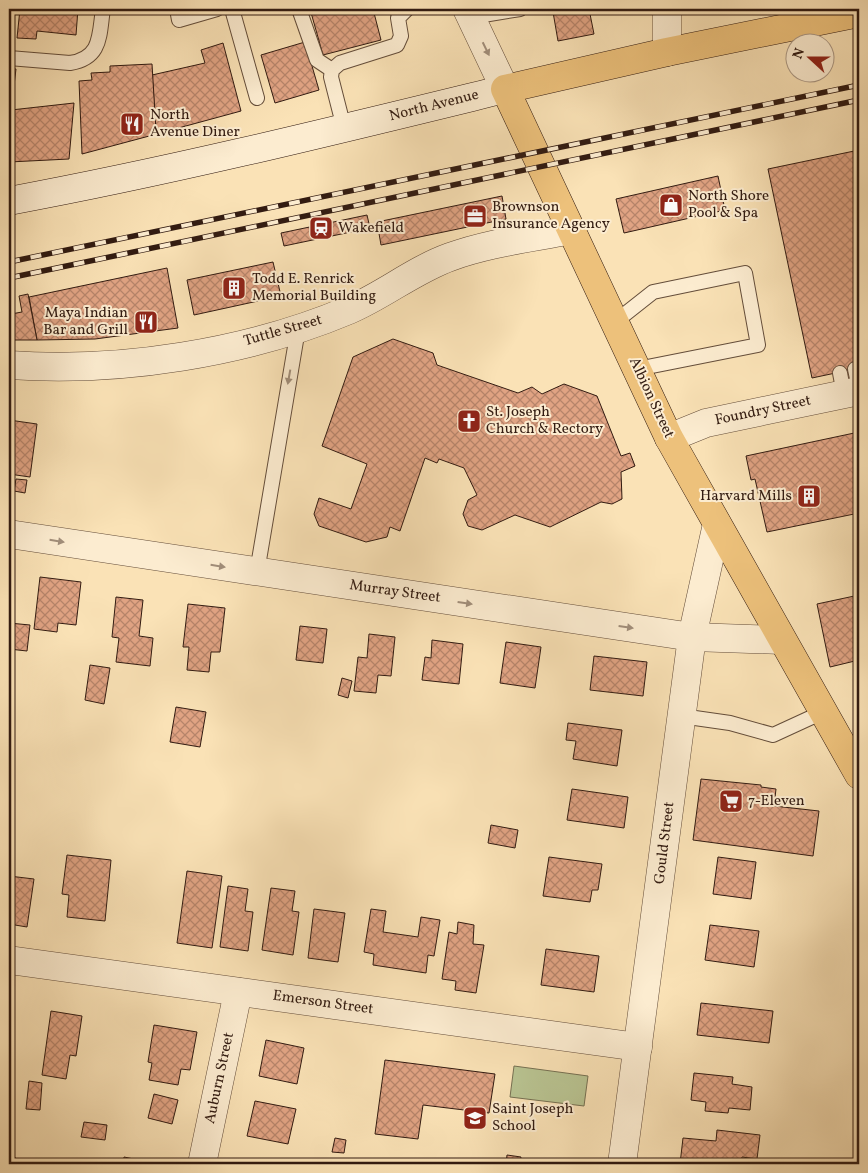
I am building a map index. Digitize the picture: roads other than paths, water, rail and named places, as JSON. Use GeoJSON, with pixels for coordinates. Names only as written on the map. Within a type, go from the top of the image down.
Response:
{"type":"FeatureCollection","features":[{"type":"Feature","properties":{"kind":"main road","name":"North Avenue"},"geometry":{"type":"LineString","coordinates":[[505,89],[667,52],[816,15],[859,13]]}},
{"type":"Feature","properties":{"kind":"main road","name":"Albion Street"},"geometry":{"type":"LineString","coordinates":[[505,89],[669,438],[859,775]]}},
{"type":"Feature","properties":{"kind":"street"},"geometry":{"type":"LineString","coordinates":[[667,9],[667,52]]}},
{"type":"Feature","properties":{"kind":"street","name":"Albion Street"},"geometry":{"type":"LineString","coordinates":[[469,13],[505,89]]}},
{"type":"Feature","properties":{"kind":"street","name":"North Avenue"},"geometry":{"type":"LineString","coordinates":[[9,201],[127,178],[505,89]]}},
{"type":"Feature","properties":{"kind":"street","name":"Tuttle Street"},"geometry":{"type":"LineString","coordinates":[[9,365],[113,364],[165,359],[256,341],[298,329],[350,310],[450,257],[571,230]]}},
{"type":"Feature","properties":{"kind":"street","name":"Foundry Street"},"geometry":{"type":"LineString","coordinates":[[669,438],[706,423],[851,383]]}},
{"type":"Feature","properties":{"kind":"street","name":"Gould Street"},"geometry":{"type":"LineString","coordinates":[[622,1164],[692,637],[716,524]]}},
{"type":"Feature","properties":{"kind":"street","name":"Murray Street"},"geometry":{"type":"LineString","coordinates":[[9,534],[692,637],[782,640]]}},
{"type":"Feature","properties":{"kind":"street","name":"Emerson Street"},"geometry":{"type":"LineString","coordinates":[[9,960],[638,1047]]}},
{"type":"Feature","properties":{"kind":"street","name":"Auburn Street"},"geometry":{"type":"LineString","coordinates":[[202,1164],[238,992]]}},
{"type":"Feature","properties":{"kind":"lane"},"geometry":{"type":"LineString","coordinates":[[9,58],[77,62],[97,48],[103,9]]}},
{"type":"Feature","properties":{"kind":"lane"},"geometry":{"type":"LineString","coordinates":[[177,9],[179,20],[217,9]]}},
{"type":"Feature","properties":{"kind":"lane"},"geometry":{"type":"LineString","coordinates":[[232,9],[257,98]]}},
{"type":"Feature","properties":{"kind":"lane"},"geometry":{"type":"LineString","coordinates":[[299,9],[317,60],[332,70]]}},
{"type":"Feature","properties":{"kind":"lane"},"geometry":{"type":"LineString","coordinates":[[344,128],[331,77],[332,70],[340,63],[395,47],[401,38],[398,18],[407,9]]}},
{"type":"Feature","properties":{"kind":"lane"},"geometry":{"type":"LineString","coordinates":[[469,13],[520,9]]}},
{"type":"Feature","properties":{"kind":"lane"},"geometry":{"type":"LineString","coordinates":[[615,322],[653,292],[745,274],[758,345],[637,369]]}},
{"type":"Feature","properties":{"kind":"lane"},"geometry":{"type":"LineString","coordinates":[[257,572],[298,329]]}},
{"type":"Feature","properties":{"kind":"lane"},"geometry":{"type":"LineString","coordinates":[[681,716],[730,723],[773,735],[823,712]]}},
{"type":"Feature","properties":{"kind":"railway"},"geometry":{"type":"LineString","coordinates":[[9,262],[859,85]]}},
{"type":"Feature","properties":{"kind":"railway"},"geometry":{"type":"LineString","coordinates":[[9,278],[859,100]]}},
{"type":"Feature","properties":{"kind":"place","name":"North Avenue Diner"},"geometry":{"type":"Point","coordinates":[132,124]}},
{"type":"Feature","properties":{"kind":"place","name":"North Shore Pool & Spa"},"geometry":{"type":"Point","coordinates":[671,205]}},
{"type":"Feature","properties":{"kind":"place","name":"Brownson Insurance Agency"},"geometry":{"type":"Point","coordinates":[475,216]}},
{"type":"Feature","properties":{"kind":"place","name":"Wakefield"},"geometry":{"type":"Point","coordinates":[321,228]}},
{"type":"Feature","properties":{"kind":"place","name":"Todd E. Renrick Memorial Building"},"geometry":{"type":"Point","coordinates":[234,288]}},
{"type":"Feature","properties":{"kind":"place","name":"Maya Indian Bar and Grill"},"geometry":{"type":"Point","coordinates":[146,322]}},
{"type":"Feature","properties":{"kind":"place","name":"St. Joseph Church & Rectory"},"geometry":{"type":"Point","coordinates":[469,421]}},
{"type":"Feature","properties":{"kind":"place","name":"Harvard Mills"},"geometry":{"type":"Point","coordinates":[809,496]}},
{"type":"Feature","properties":{"kind":"place","name":"7-Eleven"},"geometry":{"type":"Point","coordinates":[731,801]}},
{"type":"Feature","properties":{"kind":"place","name":"Saint Joseph School"},"geometry":{"type":"Point","coordinates":[475,1118]}}]}
